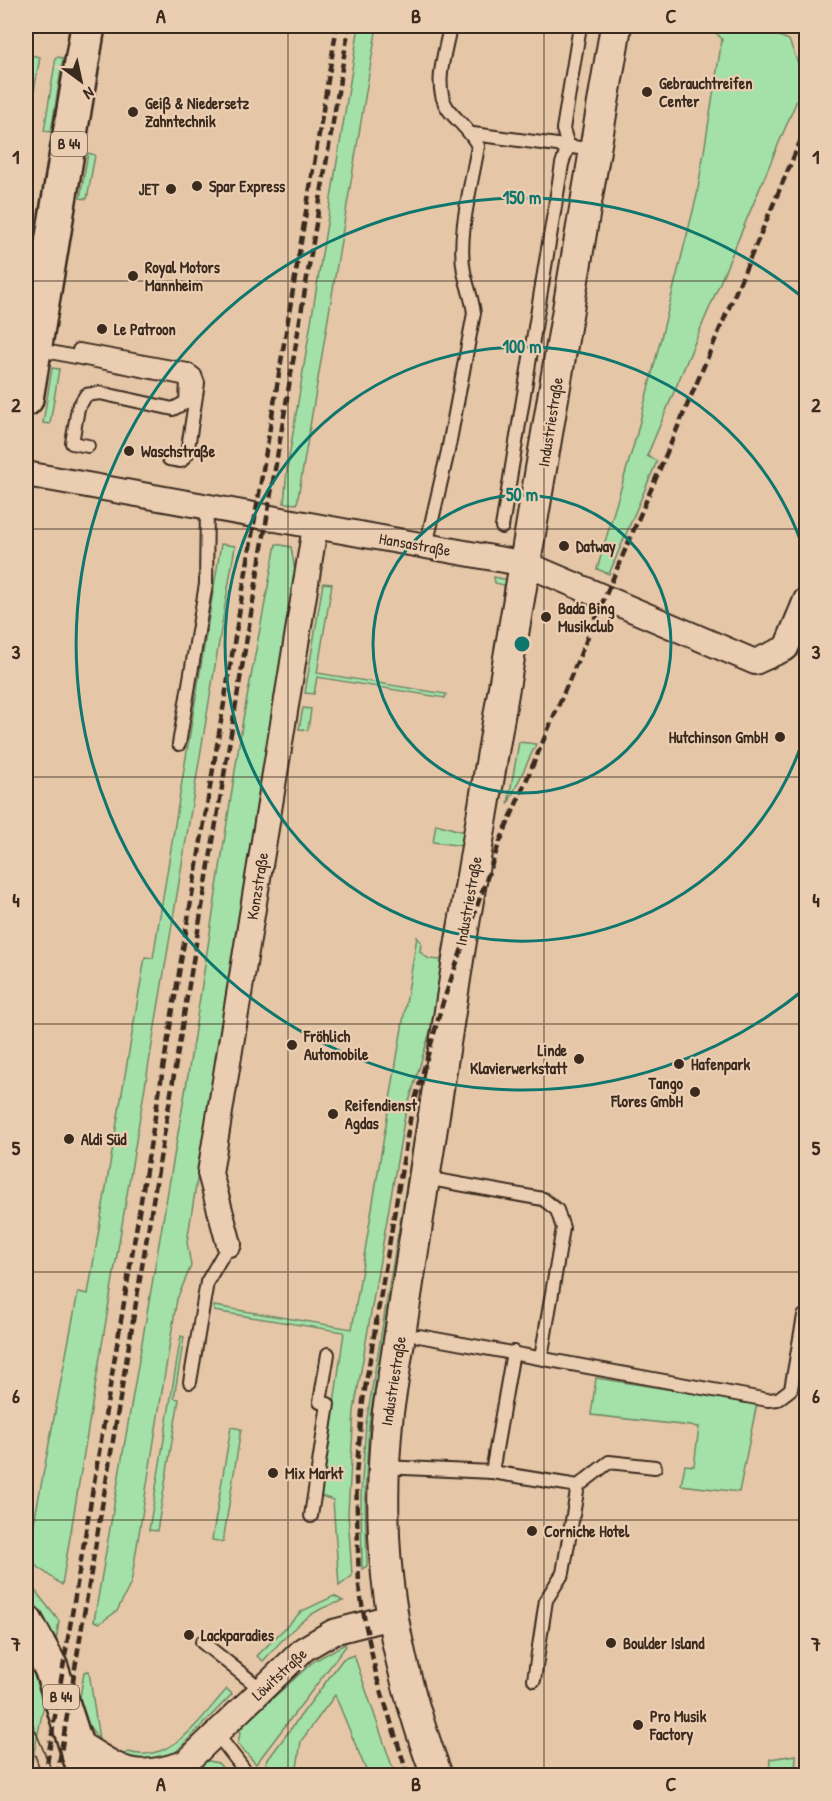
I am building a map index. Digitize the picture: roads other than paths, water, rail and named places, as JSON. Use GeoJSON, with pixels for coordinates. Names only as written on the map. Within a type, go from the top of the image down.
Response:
{"type":"FeatureCollection","features":[{"type":"Feature","properties":{"kind":"main road","name":"B 44"},"geometry":{"type":"LineString","coordinates":[[26,399],[41,276],[88,26]]}},
{"type":"Feature","properties":{"kind":"main road","name":"B 44"},"geometry":{"type":"LineString","coordinates":[[26,1622],[51,1668],[77,1742],[86,1776]]}},
{"type":"Feature","properties":{"kind":"street","name":"Industriestraße"},"geometry":{"type":"LineString","coordinates":[[437,1776],[405,1682],[391,1617],[382,1510],[382,1467],[388,1412],[459,953],[526,564],[544,396],[581,148],[616,26]]}},
{"type":"Feature","properties":{"kind":"street","name":"Hansastraße"},"geometry":{"type":"LineString","coordinates":[[26,474],[315,527],[428,537],[542,569],[755,662],[786,648],[807,600]]}},
{"type":"Feature","properties":{"kind":"street","name":"Konzstraße"},"geometry":{"type":"LineString","coordinates":[[229,1244],[210,1173],[315,527]]}},
{"type":"Feature","properties":{"kind":"street","name":"Löwitstraße"},"geometry":{"type":"LineString","coordinates":[[77,1742],[134,1773],[179,1769],[293,1658],[325,1635],[351,1625],[391,1617]]}},
{"type":"Feature","properties":{"kind":"lane"},"geometry":{"type":"LineString","coordinates":[[428,537],[448,451],[474,313],[472,296],[464,271],[464,250],[478,146],[472,134],[447,107],[440,84],[450,26]]}},
{"type":"Feature","properties":{"kind":"lane"},"geometry":{"type":"LineString","coordinates":[[580,26],[563,129],[581,148]]}},
{"type":"Feature","properties":{"kind":"lane"},"geometry":{"type":"LineString","coordinates":[[472,134],[581,148]]}},
{"type":"Feature","properties":{"kind":"lane"},"geometry":{"type":"LineString","coordinates":[[502,527],[562,164],[581,148]]}},
{"type":"Feature","properties":{"kind":"lane"},"geometry":{"type":"LineString","coordinates":[[34,345],[187,381],[186,402],[173,409],[100,393],[86,396],[78,408],[72,443],[88,446]]}},
{"type":"Feature","properties":{"kind":"lane"},"geometry":{"type":"LineString","coordinates":[[34,345],[188,370],[195,375],[198,384],[187,454],[181,461],[169,459]]}},
{"type":"Feature","properties":{"kind":"lane"},"geometry":{"type":"LineString","coordinates":[[524,393],[544,396]]}},
{"type":"Feature","properties":{"kind":"lane"},"geometry":{"type":"LineString","coordinates":[[179,744],[206,584],[207,507]]}},
{"type":"Feature","properties":{"kind":"lane"},"geometry":{"type":"LineString","coordinates":[[425,1178],[543,1199],[557,1210],[563,1228],[541,1358]]}},
{"type":"Feature","properties":{"kind":"lane"},"geometry":{"type":"LineString","coordinates":[[190,1382],[207,1282],[229,1244]]}},
{"type":"Feature","properties":{"kind":"lane"},"geometry":{"type":"LineString","coordinates":[[419,1336],[513,1352],[598,1371],[768,1400],[786,1395],[793,1382],[804,1316]]}},
{"type":"Feature","properties":{"kind":"lane"},"geometry":{"type":"LineString","coordinates":[[492,1472],[513,1352]]}},
{"type":"Feature","properties":{"kind":"lane"},"geometry":{"type":"LineString","coordinates":[[311,1516],[328,1404],[320,1402],[328,1354]]}},
{"type":"Feature","properties":{"kind":"lane"},"geometry":{"type":"LineString","coordinates":[[534,1680],[546,1600],[562,1573],[578,1486],[609,1462],[655,1467]]}},
{"type":"Feature","properties":{"kind":"lane"},"geometry":{"type":"LineString","coordinates":[[382,1467],[492,1472],[578,1486]]}},
{"type":"Feature","properties":{"kind":"lane"},"geometry":{"type":"LineString","coordinates":[[202,1642],[261,1689]]}},
{"type":"Feature","properties":{"kind":"lane"},"geometry":{"type":"LineString","coordinates":[[216,1733],[249,1776]]}},
{"type":"Feature","properties":{"kind":"tram line"},"geometry":{"type":"LineString","coordinates":[[26,1708],[54,1776]]}},
{"type":"Feature","properties":{"kind":"tram line"},"geometry":{"type":"LineString","coordinates":[[26,1723],[32,1776]]}},
{"type":"Feature","properties":{"kind":"tram line"},"geometry":{"type":"LineString","coordinates":[[35,1755],[42,1776]]}},
{"type":"Feature","properties":{"kind":"railway"},"geometry":{"type":"LineString","coordinates":[[45,1776],[337,26]]}},
{"type":"Feature","properties":{"kind":"railway"},"geometry":{"type":"LineString","coordinates":[[57,1776],[349,26]]}},
{"type":"Feature","properties":{"kind":"railway"},"geometry":{"type":"LineString","coordinates":[[408,1776],[377,1678],[365,1622],[359,1586],[356,1475],[363,1401],[411,1114],[443,1002],[499,844],[806,128]]}},
{"type":"Feature","properties":{"kind":"place","name":"Gebrauchtreifen Center"},"geometry":{"type":"Point","coordinates":[647,92]}},
{"type":"Feature","properties":{"kind":"place","name":"Geiß & Niedersetz Zahntechnik"},"geometry":{"type":"Point","coordinates":[133,112]}},
{"type":"Feature","properties":{"kind":"place","name":"Spar Express"},"geometry":{"type":"Point","coordinates":[197,186]}},
{"type":"Feature","properties":{"kind":"place","name":"JET"},"geometry":{"type":"Point","coordinates":[171,189]}},
{"type":"Feature","properties":{"kind":"place","name":"Royal Motors Mannheim"},"geometry":{"type":"Point","coordinates":[133,276]}},
{"type":"Feature","properties":{"kind":"place","name":"Le Patroon"},"geometry":{"type":"Point","coordinates":[102,329]}},
{"type":"Feature","properties":{"kind":"place","name":"Waschstraße"},"geometry":{"type":"Point","coordinates":[129,451]}},
{"type":"Feature","properties":{"kind":"place","name":"Datway"},"geometry":{"type":"Point","coordinates":[564,546]}},
{"type":"Feature","properties":{"kind":"place","name":"Bada Bing Musikclub"},"geometry":{"type":"Point","coordinates":[546,617]}},
{"type":"Feature","properties":{"kind":"place","name":"Hutchinson GmbH"},"geometry":{"type":"Point","coordinates":[780,737]}},
{"type":"Feature","properties":{"kind":"place","name":"Fröhlich Automobile"},"geometry":{"type":"Point","coordinates":[292,1045]}},
{"type":"Feature","properties":{"kind":"place","name":"Linde Klavierwerkstatt"},"geometry":{"type":"Point","coordinates":[579,1059]}},
{"type":"Feature","properties":{"kind":"place","name":"Hafenpark"},"geometry":{"type":"Point","coordinates":[679,1064]}},
{"type":"Feature","properties":{"kind":"place","name":"Tango Flores GmbH"},"geometry":{"type":"Point","coordinates":[695,1092]}},
{"type":"Feature","properties":{"kind":"place","name":"Reifendienst Agdas"},"geometry":{"type":"Point","coordinates":[333,1114]}},
{"type":"Feature","properties":{"kind":"place","name":"Aldi Süd"},"geometry":{"type":"Point","coordinates":[69,1139]}},
{"type":"Feature","properties":{"kind":"place","name":"Mix Markt"},"geometry":{"type":"Point","coordinates":[273,1473]}},
{"type":"Feature","properties":{"kind":"place","name":"Corniche Hotel"},"geometry":{"type":"Point","coordinates":[532,1531]}},
{"type":"Feature","properties":{"kind":"place","name":"Lackparadies"},"geometry":{"type":"Point","coordinates":[189,1635]}},
{"type":"Feature","properties":{"kind":"place","name":"Boulder Island"},"geometry":{"type":"Point","coordinates":[611,1643]}},
{"type":"Feature","properties":{"kind":"place","name":"Pro Musik Factory"},"geometry":{"type":"Point","coordinates":[638,1725]}}]}
